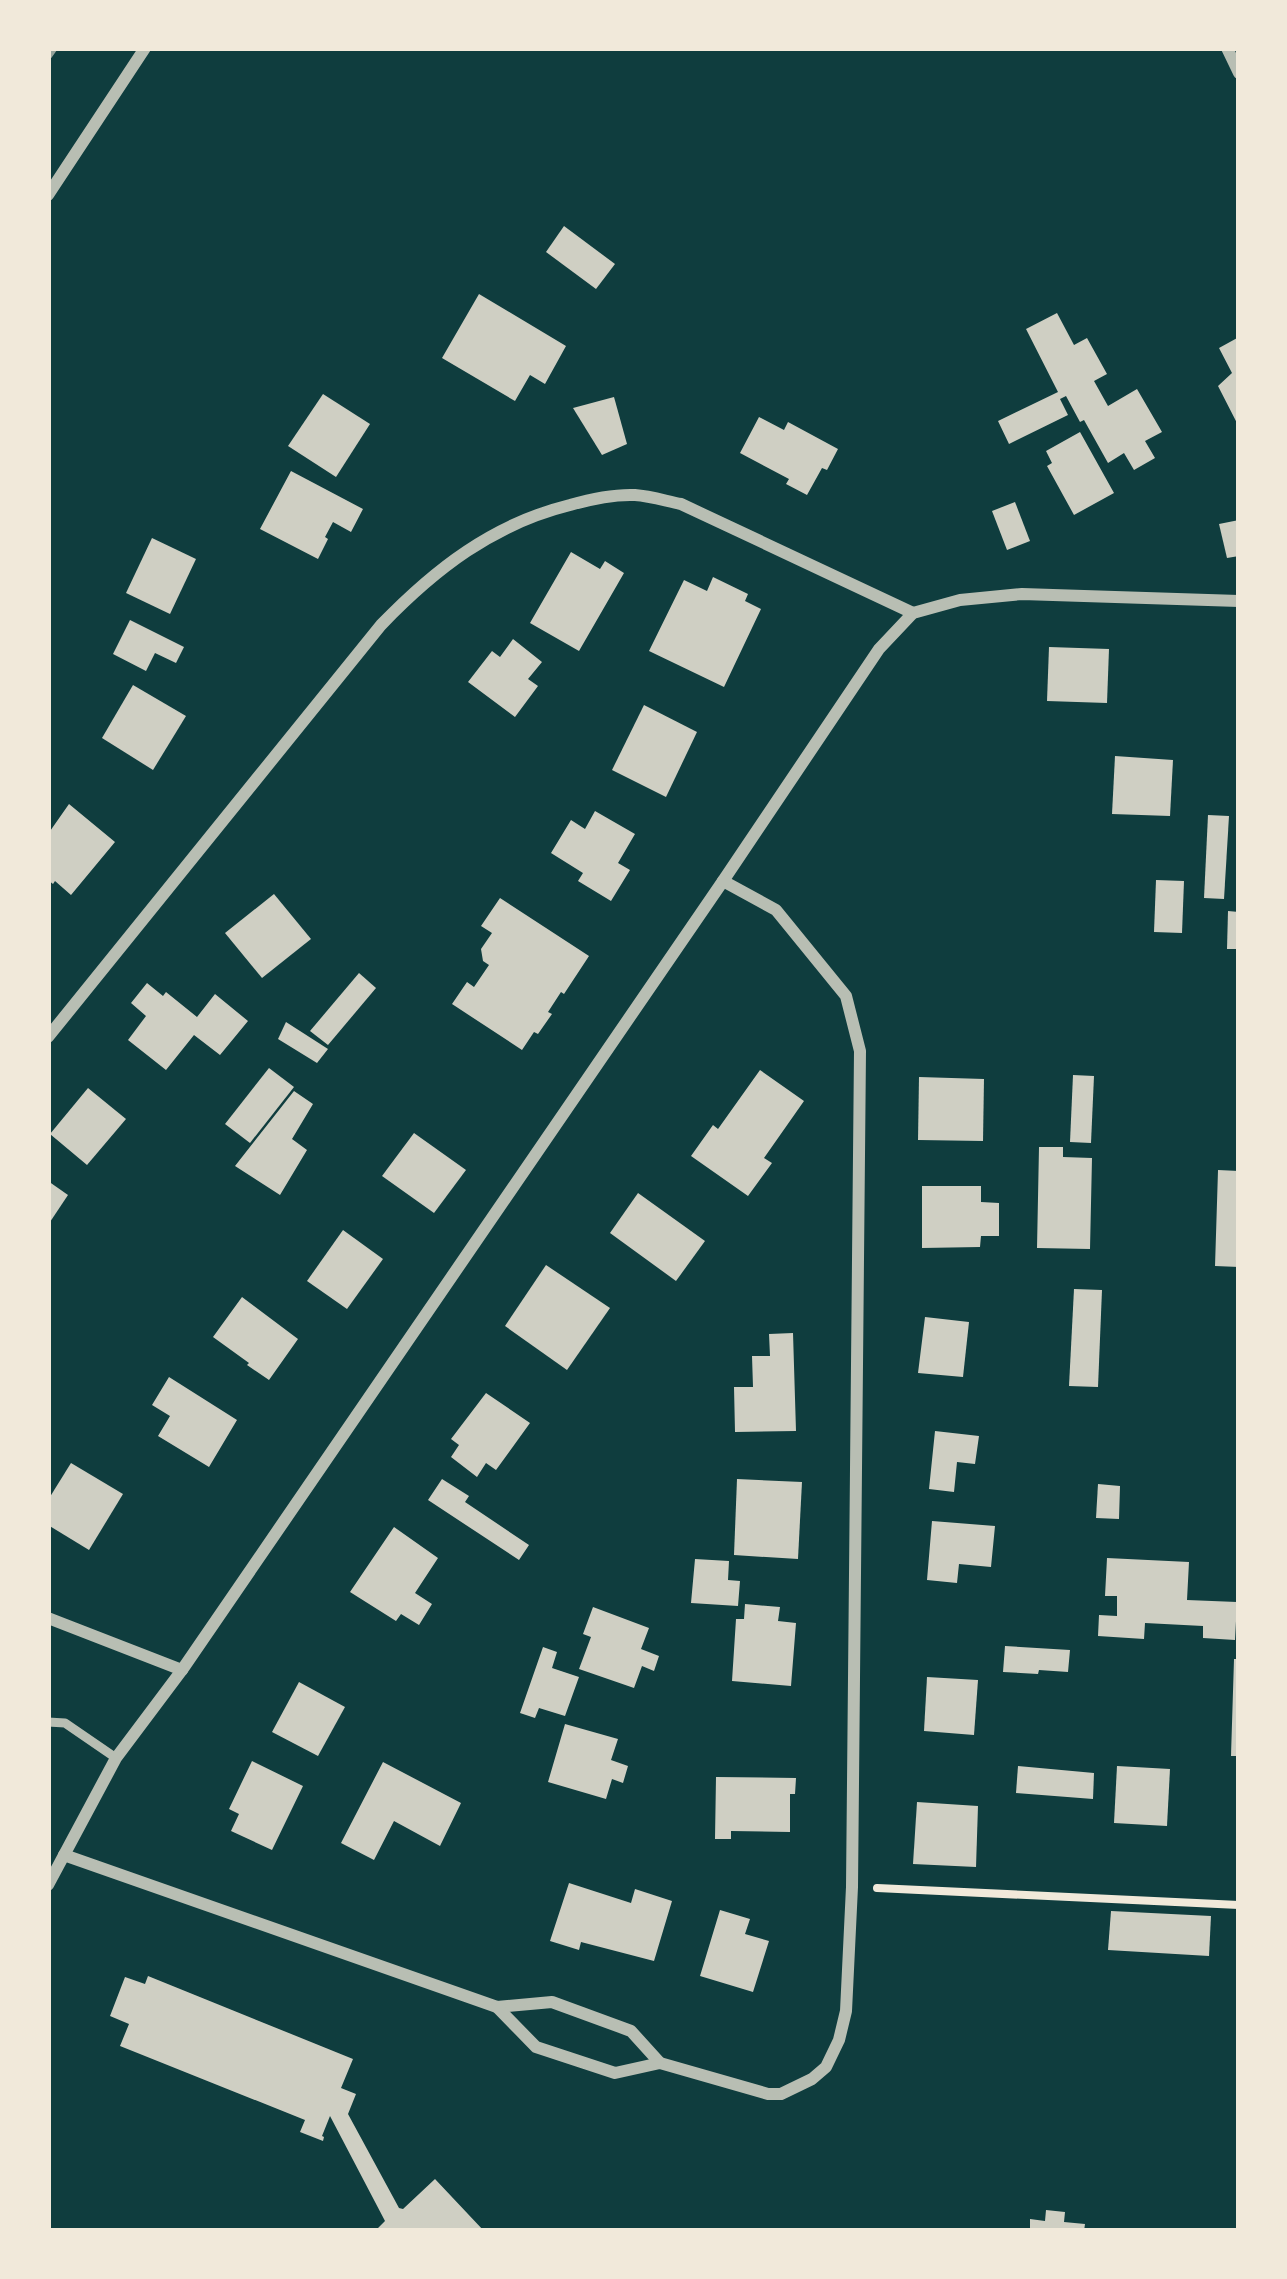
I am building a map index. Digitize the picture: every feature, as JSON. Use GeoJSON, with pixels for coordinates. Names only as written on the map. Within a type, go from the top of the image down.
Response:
{"type":"FeatureCollection","features":[{"type":"Feature","properties":{"kind":"street"},"geometry":{"type":"LineString","coordinates":[[48,195],[145,48]]}},
{"type":"Feature","properties":{"kind":"street"},"geometry":{"type":"LineString","coordinates":[[1227,48],[1239,73]]}},
{"type":"Feature","properties":{"kind":"street"},"geometry":{"type":"LineString","coordinates":[[48,1037],[382,626],[448,563],[511,525],[598,497],[641,495],[681,504],[913,613]]}},
{"type":"Feature","properties":{"kind":"street"},"geometry":{"type":"LineString","coordinates":[[48,1885],[116,1758],[182,1670],[879,649],[913,613],[960,600],[1022,594],[1239,602]]}},
{"type":"Feature","properties":{"kind":"street"},"geometry":{"type":"LineString","coordinates":[[497,2007],[536,2047],[615,2073],[660,2063],[774,2095],[796,2088],[826,2067],[846,2011],[852,1887],[860,1051],[846,996],[776,910],[723,881]]}},
{"type":"Feature","properties":{"kind":"street"},"geometry":{"type":"LineString","coordinates":[[48,1618],[182,1670]]}},
{"type":"Feature","properties":{"kind":"street"},"geometry":{"type":"LineString","coordinates":[[64,1855],[497,2007],[552,2002],[631,2031],[660,2063]]}},
{"type":"Feature","properties":{"kind":"lane"},"geometry":{"type":"LineString","coordinates":[[48,1722],[64,1724],[116,1758]]}},
{"type":"Feature","properties":{"kind":"path"},"geometry":{"type":"LineString","coordinates":[[852,1887],[1239,1905]]}},
{"type":"Feature","properties":{"kind":"building"},"geometry":{"type":"Polygon","coordinates":[[[564,226],[615,264],[596,289],[546,252],[564,226]]]}},
{"type":"Feature","properties":{"kind":"building"},"geometry":{"type":"Polygon","coordinates":[[[479,294],[566,346],[545,384],[530,375],[515,401],[442,358],[479,294]]]}},
{"type":"Feature","properties":{"kind":"building"},"geometry":{"type":"Polygon","coordinates":[[[1057,313],[1074,345],[1087,338],[1107,374],[1094,381],[1108,406],[1137,389],[1162,432],[1145,441],[1155,458],[1134,470],[1124,453],[1108,463],[1066,396],[1060,399],[1068,415],[1009,444],[998,421],[1058,392],[1026,329],[1057,313]]]}},
{"type":"Feature","properties":{"kind":"building"},"geometry":{"type":"Polygon","coordinates":[[[1239,337],[1239,427],[1218,386],[1232,373],[1219,348],[1239,337]]]}},
{"type":"Feature","properties":{"kind":"building"},"geometry":{"type":"Polygon","coordinates":[[[323,394],[370,424],[336,477],[288,446],[323,394]]]}},
{"type":"Feature","properties":{"kind":"building"},"geometry":{"type":"Polygon","coordinates":[[[614,397],[627,444],[602,455],[573,408],[614,397]]]}},
{"type":"Feature","properties":{"kind":"building"},"geometry":{"type":"Polygon","coordinates":[[[759,417],[784,430],[788,422],[838,449],[807,495],[786,484],[789,479],[740,453],[759,417]]]}},
{"type":"Feature","properties":{"kind":"building"},"geometry":{"type":"Polygon","coordinates":[[[1080,432],[1114,493],[1074,515],[1047,466],[1052,463],[1046,451],[1080,432]]]}},
{"type":"Feature","properties":{"kind":"building"},"geometry":{"type":"Polygon","coordinates":[[[291,471],[363,509],[351,532],[333,522],[318,559],[260,529],[291,471]]]}},
{"type":"Feature","properties":{"kind":"building"},"geometry":{"type":"Polygon","coordinates":[[[1015,502],[1030,541],[1007,550],[992,511],[1015,502]]]}},
{"type":"Feature","properties":{"kind":"building"},"geometry":{"type":"Polygon","coordinates":[[[1239,520],[1239,556],[1227,558],[1219,524],[1239,520]]]}},
{"type":"Feature","properties":{"kind":"building"},"geometry":{"type":"Polygon","coordinates":[[[152,538],[196,559],[170,614],[126,593],[152,538]]]}},
{"type":"Feature","properties":{"kind":"building"},"geometry":{"type":"Polygon","coordinates":[[[571,552],[600,569],[605,561],[624,573],[579,651],[530,623],[571,552]]]}},
{"type":"Feature","properties":{"kind":"building"},"geometry":{"type":"Polygon","coordinates":[[[713,577],[748,594],[745,601],[761,609],[724,687],[649,651],[684,580],[707,591],[713,577]]]}},
{"type":"Feature","properties":{"kind":"building"},"geometry":{"type":"Polygon","coordinates":[[[130,620],[184,647],[176,663],[155,653],[146,671],[113,654],[130,620]]]}},
{"type":"Feature","properties":{"kind":"building"},"geometry":{"type":"Polygon","coordinates":[[[513,639],[542,662],[528,679],[538,686],[515,717],[468,682],[492,651],[500,657],[513,639]]]}},
{"type":"Feature","properties":{"kind":"building"},"geometry":{"type":"Polygon","coordinates":[[[1049,647],[1109,649],[1107,703],[1047,701],[1049,647]]]}},
{"type":"Feature","properties":{"kind":"building"},"geometry":{"type":"Polygon","coordinates":[[[133,685],[186,716],[153,770],[102,738],[133,685]]]}},
{"type":"Feature","properties":{"kind":"building"},"geometry":{"type":"Polygon","coordinates":[[[644,705],[697,732],[666,797],[612,770],[644,705]]]}},
{"type":"Feature","properties":{"kind":"building"},"geometry":{"type":"Polygon","coordinates":[[[1115,756],[1173,760],[1170,816],[1112,814],[1115,756]]]}},
{"type":"Feature","properties":{"kind":"building"},"geometry":{"type":"Polygon","coordinates":[[[69,804],[115,842],[71,895],[48,880],[48,834],[69,804]]]}},
{"type":"Feature","properties":{"kind":"building"},"geometry":{"type":"Polygon","coordinates":[[[595,811],[635,834],[618,863],[630,870],[611,901],[578,881],[583,873],[551,853],[571,820],[585,829],[595,811]]]}},
{"type":"Feature","properties":{"kind":"building"},"geometry":{"type":"Polygon","coordinates":[[[1208,815],[1229,816],[1224,899],[1204,898],[1208,815]]]}},
{"type":"Feature","properties":{"kind":"building"},"geometry":{"type":"Polygon","coordinates":[[[1156,880],[1184,881],[1182,933],[1154,932],[1156,880]]]}},
{"type":"Feature","properties":{"kind":"building"},"geometry":{"type":"Polygon","coordinates":[[[274,894],[311,939],[262,978],[225,933],[274,894]]]}},
{"type":"Feature","properties":{"kind":"building"},"geometry":{"type":"Polygon","coordinates":[[[500,898],[589,956],[561,992],[538,1034],[534,1032],[522,1050],[452,1004],[467,982],[474,987],[489,965],[481,949],[492,933],[481,926],[500,898]]]}},
{"type":"Feature","properties":{"kind":"building"},"geometry":{"type":"Polygon","coordinates":[[[1228,911],[1239,912],[1239,949],[1227,949],[1228,911]]]}},
{"type":"Feature","properties":{"kind":"building"},"geometry":{"type":"Polygon","coordinates":[[[359,973],[376,988],[328,1045],[310,1031],[359,973]]]}},
{"type":"Feature","properties":{"kind":"building"},"geometry":{"type":"Polygon","coordinates":[[[147,983],[197,1017],[215,994],[248,1021],[220,1055],[194,1035],[166,1070],[128,1040],[146,1016],[131,1003],[147,983]]]}},
{"type":"Feature","properties":{"kind":"building"},"geometry":{"type":"Polygon","coordinates":[[[286,1022],[328,1049],[317,1063],[278,1039],[286,1022]]]}},
{"type":"Feature","properties":{"kind":"building"},"geometry":{"type":"Polygon","coordinates":[[[269,1068],[294,1087],[250,1143],[225,1124],[269,1068]]]}},
{"type":"Feature","properties":{"kind":"building"},"geometry":{"type":"Polygon","coordinates":[[[760,1070],[804,1101],[764,1158],[772,1163],[748,1196],[691,1156],[713,1125],[718,1129],[760,1070]]]}},
{"type":"Feature","properties":{"kind":"building"},"geometry":{"type":"Polygon","coordinates":[[[1073,1075],[1094,1076],[1091,1143],[1070,1142],[1073,1075]]]}},
{"type":"Feature","properties":{"kind":"building"},"geometry":{"type":"Polygon","coordinates":[[[919,1077],[984,1079],[983,1141],[918,1140],[919,1077]]]}},
{"type":"Feature","properties":{"kind":"building"},"geometry":{"type":"Polygon","coordinates":[[[88,1088],[126,1119],[87,1165],[50,1134],[88,1088]]]}},
{"type":"Feature","properties":{"kind":"building"},"geometry":{"type":"Polygon","coordinates":[[[294,1091],[313,1104],[292,1139],[307,1150],[280,1195],[235,1166],[294,1091]]]}},
{"type":"Feature","properties":{"kind":"building"},"geometry":{"type":"Polygon","coordinates":[[[414,1133],[466,1170],[434,1213],[382,1176],[414,1133]]]}},
{"type":"Feature","properties":{"kind":"building"},"geometry":{"type":"Polygon","coordinates":[[[1039,1147],[1063,1147],[1063,1157],[1092,1158],[1090,1249],[1037,1248],[1039,1147]]]}},
{"type":"Feature","properties":{"kind":"building"},"geometry":{"type":"Polygon","coordinates":[[[1218,1170],[1239,1171],[1239,1267],[1215,1266],[1218,1170]]]}},
{"type":"Feature","properties":{"kind":"building"},"geometry":{"type":"Polygon","coordinates":[[[48,1181],[68,1195],[48,1225],[48,1181]]]}},
{"type":"Feature","properties":{"kind":"building"},"geometry":{"type":"Polygon","coordinates":[[[922,1186],[981,1186],[981,1202],[999,1203],[999,1236],[981,1236],[980,1247],[922,1248],[922,1186]]]}},
{"type":"Feature","properties":{"kind":"building"},"geometry":{"type":"Polygon","coordinates":[[[638,1193],[705,1241],[676,1281],[610,1233],[638,1193]]]}},
{"type":"Feature","properties":{"kind":"building"},"geometry":{"type":"Polygon","coordinates":[[[343,1230],[383,1259],[347,1309],[307,1281],[343,1230]]]}},
{"type":"Feature","properties":{"kind":"building"},"geometry":{"type":"Polygon","coordinates":[[[546,1265],[610,1308],[567,1370],[505,1326],[546,1265]]]}},
{"type":"Feature","properties":{"kind":"building"},"geometry":{"type":"Polygon","coordinates":[[[1074,1289],[1102,1290],[1098,1387],[1069,1386],[1074,1289]]]}},
{"type":"Feature","properties":{"kind":"building"},"geometry":{"type":"Polygon","coordinates":[[[242,1297],[298,1339],[269,1380],[213,1337],[242,1297]]]}},
{"type":"Feature","properties":{"kind":"building"},"geometry":{"type":"Polygon","coordinates":[[[925,1317],[969,1322],[963,1377],[918,1373],[925,1317]]]}},
{"type":"Feature","properties":{"kind":"building"},"geometry":{"type":"Polygon","coordinates":[[[793,1333],[796,1431],[735,1432],[734,1387],[753,1387],[752,1356],[770,1356],[769,1334],[793,1333]]]}},
{"type":"Feature","properties":{"kind":"building"},"geometry":{"type":"Polygon","coordinates":[[[169,1377],[237,1420],[209,1467],[158,1436],[170,1416],[152,1405],[169,1377]]]}},
{"type":"Feature","properties":{"kind":"building"},"geometry":{"type":"Polygon","coordinates":[[[486,1393],[530,1423],[496,1470],[486,1463],[477,1477],[451,1457],[459,1445],[451,1439],[486,1393]]]}},
{"type":"Feature","properties":{"kind":"building"},"geometry":{"type":"Polygon","coordinates":[[[935,1431],[979,1436],[975,1464],[957,1462],[954,1492],[929,1489],[935,1431]]]}},
{"type":"Feature","properties":{"kind":"building"},"geometry":{"type":"Polygon","coordinates":[[[71,1463],[123,1494],[89,1550],[48,1525],[48,1500],[71,1463]]]}},
{"type":"Feature","properties":{"kind":"building"},"geometry":{"type":"Polygon","coordinates":[[[442,1479],[469,1496],[465,1502],[529,1545],[519,1560],[428,1500],[442,1479]]]}},
{"type":"Feature","properties":{"kind":"building"},"geometry":{"type":"Polygon","coordinates":[[[737,1479],[802,1482],[798,1559],[734,1555],[737,1479]]]}},
{"type":"Feature","properties":{"kind":"building"},"geometry":{"type":"Polygon","coordinates":[[[1098,1484],[1120,1486],[1119,1519],[1096,1518],[1098,1484]]]}},
{"type":"Feature","properties":{"kind":"building"},"geometry":{"type":"Polygon","coordinates":[[[932,1521],[995,1526],[991,1567],[959,1564],[957,1583],[927,1580],[932,1521]]]}},
{"type":"Feature","properties":{"kind":"building"},"geometry":{"type":"Polygon","coordinates":[[[394,1527],[438,1558],[415,1593],[432,1604],[419,1625],[401,1614],[396,1621],[350,1592],[394,1527]]]}},
{"type":"Feature","properties":{"kind":"building"},"geometry":{"type":"Polygon","coordinates":[[[1107,1558],[1189,1562],[1187,1600],[1237,1602],[1235,1640],[1203,1638],[1203,1626],[1145,1623],[1144,1639],[1098,1636],[1099,1615],[1117,1616],[1117,1596],[1105,1596],[1107,1558]]]}},
{"type":"Feature","properties":{"kind":"building"},"geometry":{"type":"Polygon","coordinates":[[[695,1559],[729,1561],[728,1580],[740,1581],[738,1606],[691,1603],[695,1559]]]}},
{"type":"Feature","properties":{"kind":"building"},"geometry":{"type":"Polygon","coordinates":[[[745,1604],[780,1607],[778,1621],[796,1623],[791,1686],[732,1681],[736,1619],[744,1619],[745,1604]]]}},
{"type":"Feature","properties":{"kind":"building"},"geometry":{"type":"Polygon","coordinates":[[[593,1607],[649,1628],[641,1649],[659,1656],[654,1671],[642,1666],[634,1688],[579,1669],[591,1637],[583,1634],[593,1607]]]}},
{"type":"Feature","properties":{"kind":"building"},"geometry":{"type":"Polygon","coordinates":[[[1005,1646],[1070,1650],[1068,1672],[1003,1672],[1005,1646]]]}},
{"type":"Feature","properties":{"kind":"building"},"geometry":{"type":"Polygon","coordinates":[[[543,1647],[557,1652],[552,1668],[579,1677],[565,1716],[539,1708],[535,1718],[520,1713],[543,1647]]]}},
{"type":"Feature","properties":{"kind":"building"},"geometry":{"type":"Polygon","coordinates":[[[1234,1659],[1239,1659],[1239,1756],[1231,1756],[1234,1659]]]}},
{"type":"Feature","properties":{"kind":"building"},"geometry":{"type":"Polygon","coordinates":[[[927,1677],[978,1680],[974,1735],[924,1731],[927,1677]]]}},
{"type":"Feature","properties":{"kind":"building"},"geometry":{"type":"Polygon","coordinates":[[[299,1682],[345,1707],[318,1756],[272,1732],[299,1682]]]}},
{"type":"Feature","properties":{"kind":"building"},"geometry":{"type":"Polygon","coordinates":[[[565,1724],[618,1739],[611,1760],[628,1766],[623,1783],[612,1779],[606,1799],[548,1782],[565,1724]]]}},
{"type":"Feature","properties":{"kind":"building"},"geometry":{"type":"Polygon","coordinates":[[[252,1761],[303,1786],[272,1850],[231,1831],[239,1814],[229,1809],[252,1761]]]}},
{"type":"Feature","properties":{"kind":"building"},"geometry":{"type":"Polygon","coordinates":[[[383,1762],[461,1803],[440,1846],[394,1821],[374,1860],[341,1843],[383,1762]]]}},
{"type":"Feature","properties":{"kind":"building"},"geometry":{"type":"Polygon","coordinates":[[[1018,1766],[1094,1773],[1093,1799],[1016,1793],[1018,1766]]]}},
{"type":"Feature","properties":{"kind":"building"},"geometry":{"type":"Polygon","coordinates":[[[1117,1766],[1170,1769],[1167,1826],[1114,1823],[1117,1766]]]}},
{"type":"Feature","properties":{"kind":"building"},"geometry":{"type":"Polygon","coordinates":[[[716,1777],[796,1778],[795,1794],[790,1794],[790,1832],[731,1831],[731,1839],[715,1839],[716,1777]]]}},
{"type":"Feature","properties":{"kind":"building"},"geometry":{"type":"Polygon","coordinates":[[[917,1802],[978,1806],[976,1867],[913,1864],[917,1802]]]}},
{"type":"Feature","properties":{"kind":"building"},"geometry":{"type":"Polygon","coordinates":[[[569,1883],[631,1903],[635,1889],[672,1901],[654,1961],[581,1942],[579,1950],[550,1941],[569,1883]]]}},
{"type":"Feature","properties":{"kind":"building"},"geometry":{"type":"Polygon","coordinates":[[[720,1910],[750,1919],[745,1934],[769,1941],[753,1992],[700,1976],[720,1910]]]}},
{"type":"Feature","properties":{"kind":"building"},"geometry":{"type":"Polygon","coordinates":[[[1111,1911],[1211,1916],[1209,1956],[1108,1950],[1111,1911]]]}},
{"type":"Feature","properties":{"kind":"building"},"geometry":{"type":"Polygon","coordinates":[[[148,1976],[353,2059],[341,2088],[356,2094],[348,2114],[399,2208],[435,2179],[484,2231],[375,2231],[385,2221],[330,2116],[323,2141],[300,2132],[305,2120],[120,2046],[129,2024],[110,2016],[125,1977],[145,1984],[148,1976]]]}},
{"type":"Feature","properties":{"kind":"building"},"geometry":{"type":"Polygon","coordinates":[[[1046,2210],[1065,2212],[1064,2222],[1085,2224],[1084,2231],[1030,2231],[1030,2219],[1045,2221],[1046,2210]]]}},
{"type":"Feature","properties":{"kind":"railway"},"geometry":{"type":"LineString","coordinates":[[48,55],[53,48]]}}]}
